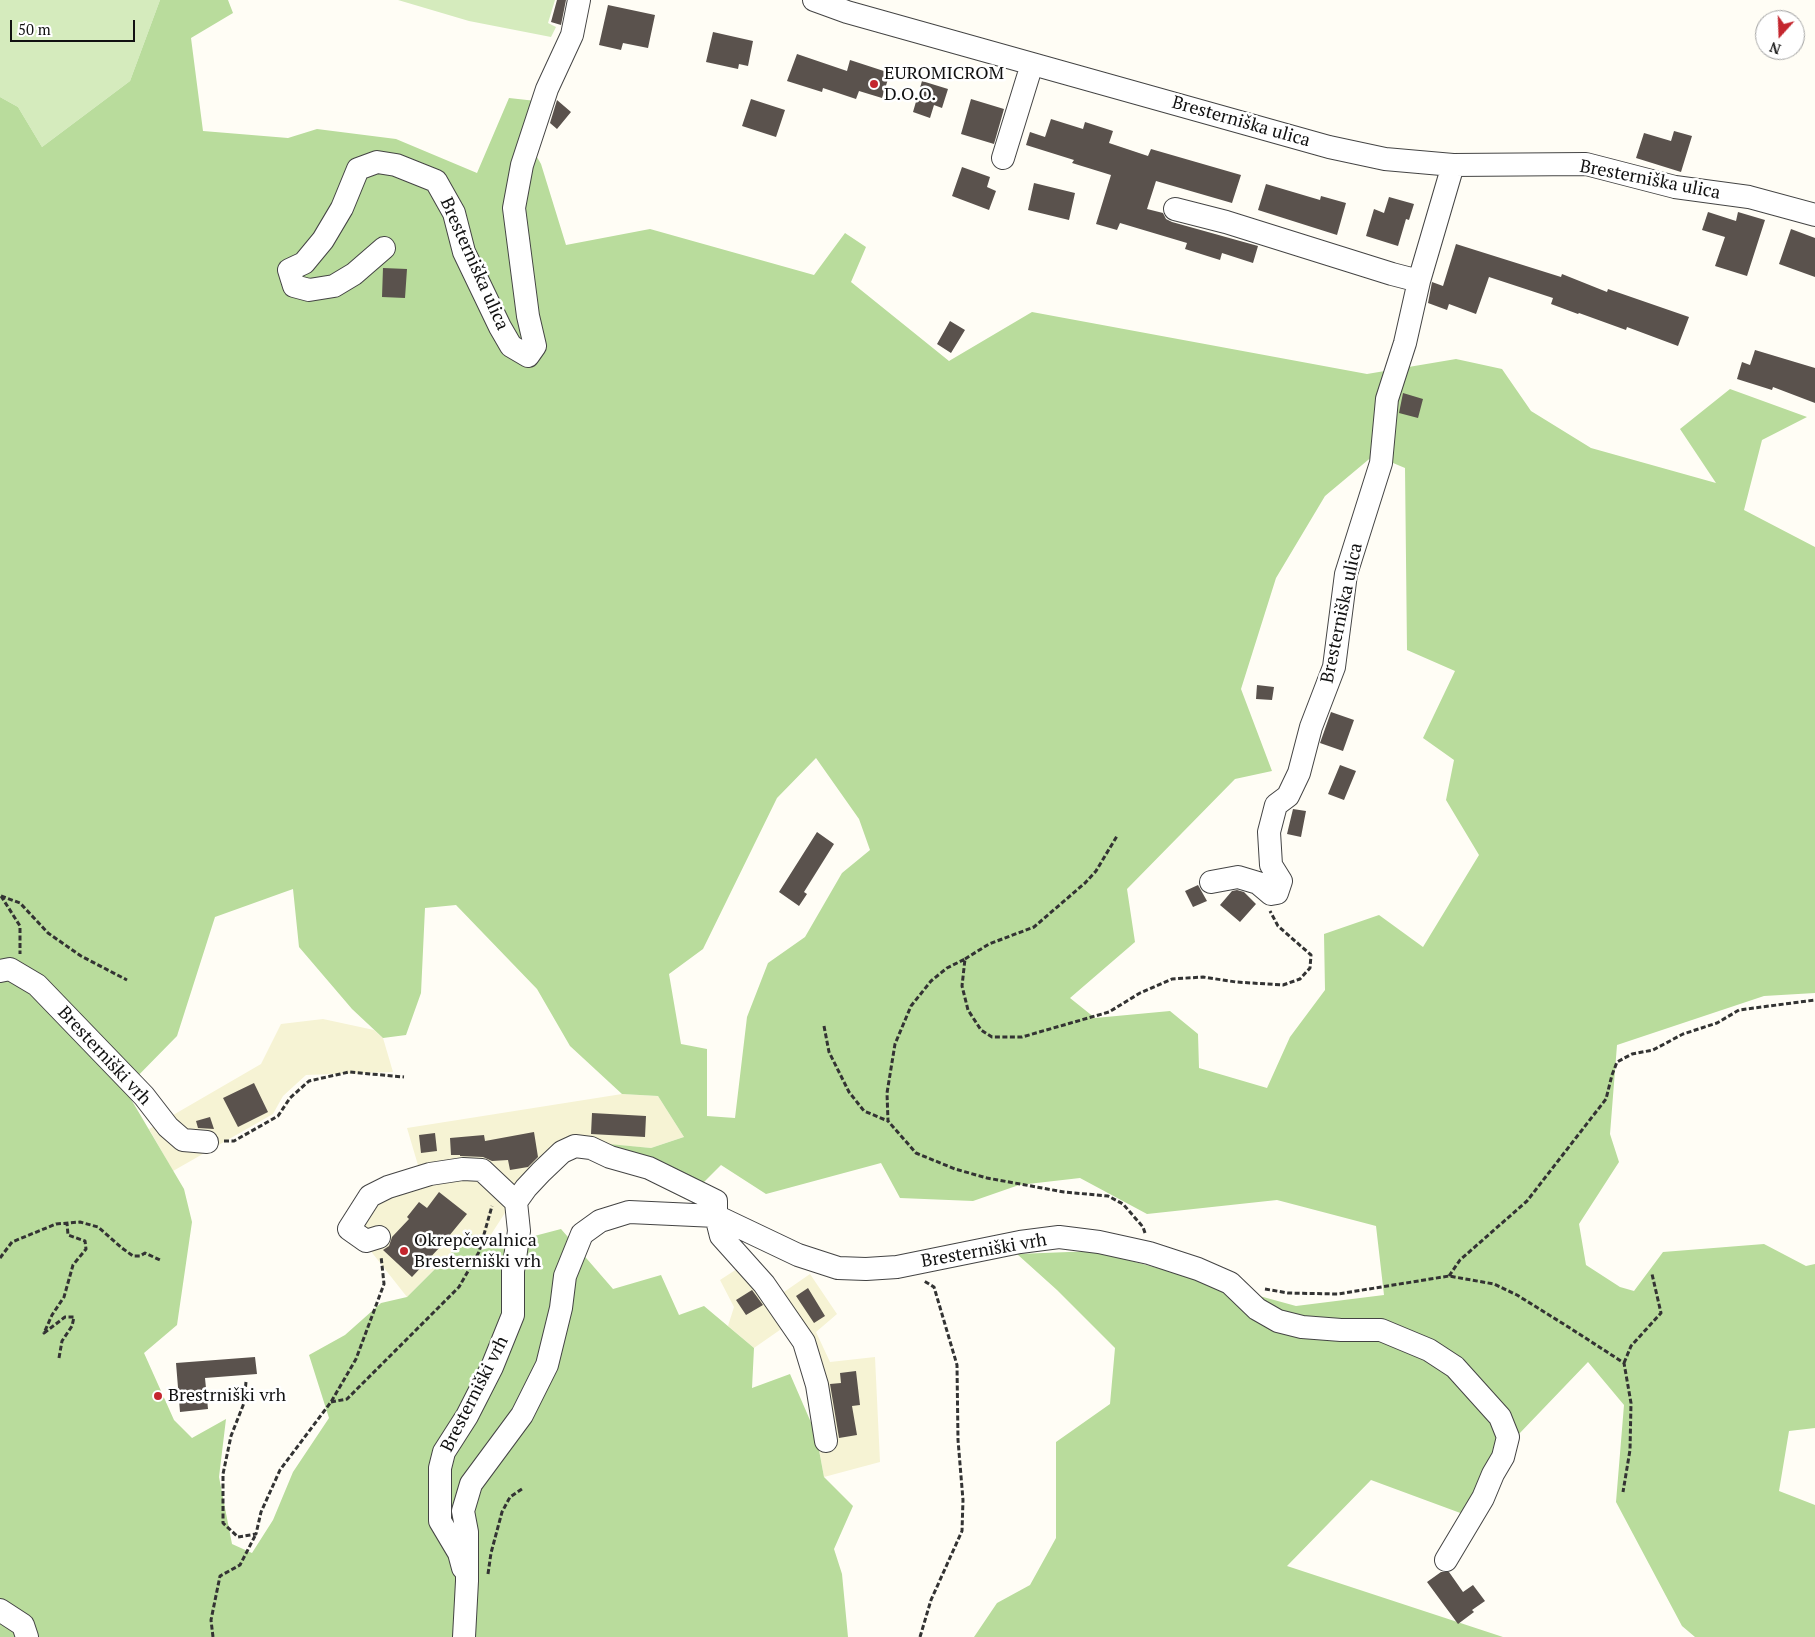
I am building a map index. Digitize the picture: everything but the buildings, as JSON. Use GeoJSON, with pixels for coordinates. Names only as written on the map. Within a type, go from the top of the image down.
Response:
{"type":"FeatureCollection","features":[{"type":"Feature","properties":{"kind":"street","name":"Bresterniška ulica"},"geometry":{"type":"LineString","coordinates":[[384,248],[354,274],[334,286],[308,290],[294,286],[289,270],[304,263],[324,240],[342,208],[358,169],[377,162],[396,165],[436,181],[454,213],[464,252],[500,327],[511,346],[528,356],[534,346],[528,316],[514,208],[522,165],[547,89],[572,35],[579,0]]}},
{"type":"Feature","properties":{"kind":"street","name":"Bresterniška ulica"},"geometry":{"type":"LineString","coordinates":[[814,0],[847,12],[1329,147],[1385,159],[1453,165],[1586,164],[1675,187],[1749,197],[1815,215]]}},
{"type":"Feature","properties":{"kind":"street"},"geometry":{"type":"LineString","coordinates":[[1003,158],[1032,64]]}},
{"type":"Feature","properties":{"kind":"street","name":"Bresterniška ulica"},"geometry":{"type":"LineString","coordinates":[[1271,894],[1277,894],[1281,881],[1271,865],[1269,832],[1276,805],[1288,796],[1299,773],[1311,727],[1334,667],[1346,574],[1381,463],[1387,399],[1405,343],[1419,281],[1453,165]]}},
{"type":"Feature","properties":{"kind":"street"},"geometry":{"type":"LineString","coordinates":[[1175,209],[1226,222],[1419,281]]}},
{"type":"Feature","properties":{"kind":"street"},"geometry":{"type":"LineString","coordinates":[[1211,882],[1238,876],[1258,883],[1271,894]]}},
{"type":"Feature","properties":{"kind":"street","name":"Bresterniški vrh"},"geometry":{"type":"LineString","coordinates":[[11,973],[37,984],[144,1096],[168,1127],[183,1140],[207,1142]]}},
{"type":"Feature","properties":{"kind":"street"},"geometry":{"type":"LineString","coordinates":[[373,1239],[349,1229],[370,1196],[430,1174],[463,1169],[482,1170],[516,1202],[541,1172],[562,1152],[576,1146],[591,1148],[610,1157],[648,1168],[716,1201],[716,1216],[721,1236],[764,1284],[804,1342],[817,1385],[826,1441]]}},
{"type":"Feature","properties":{"kind":"street","name":"Bresterniški vrh"},"geometry":{"type":"LineString","coordinates":[[477,1581],[440,1521],[440,1468],[444,1452],[467,1416],[492,1367],[513,1315],[513,1271],[519,1231],[516,1202]]}},
{"type":"Feature","properties":{"kind":"street","name":"Bresterniški vrh"},"geometry":{"type":"LineString","coordinates":[[464,1637],[477,1581],[463,1511],[471,1484],[522,1416],[547,1365],[561,1308],[565,1276],[582,1234],[600,1221],[629,1212],[716,1216],[798,1255],[838,1268],[897,1267],[1020,1242],[1059,1238],[1099,1242],[1149,1253],[1230,1282],[1257,1308],[1278,1321],[1302,1327],[1341,1330],[1381,1330],[1430,1350],[1454,1367],[1500,1417],[1508,1437],[1503,1457],[1492,1474],[1483,1498],[1446,1560]]}},
{"type":"Feature","properties":{"kind":"street"},"geometry":{"type":"LineString","coordinates":[[0,1610],[23,1625],[27,1637]]}},
{"type":"Feature","properties":{"kind":"path"},"geometry":{"type":"LineString","coordinates":[[888,1121],[887,1093],[895,1044],[911,1006],[931,981],[947,968],[989,944],[1034,927],[1085,883],[1096,871],[1118,836]]}},
{"type":"Feature","properties":{"kind":"path"},"geometry":{"type":"LineString","coordinates":[[965,959],[962,986],[968,1010],[981,1030],[992,1037],[1022,1037],[1110,1012],[1140,993],[1172,979],[1203,977],[1236,982],[1283,985],[1300,979],[1310,968],[1311,955],[1278,926],[1268,908],[1271,894]]}},
{"type":"Feature","properties":{"kind":"path"},"geometry":{"type":"LineString","coordinates":[[1,896],[20,926],[11,973]]}},
{"type":"Feature","properties":{"kind":"path"},"geometry":{"type":"LineString","coordinates":[[1,896],[20,903],[48,933],[81,956],[127,980]]}},
{"type":"Feature","properties":{"kind":"path"},"geometry":{"type":"LineString","coordinates":[[1449,1276],[1460,1260],[1527,1201],[1606,1098],[1617,1062],[1632,1054],[1652,1050],[1683,1034],[1717,1023],[1738,1010],[1815,1000]]}},
{"type":"Feature","properties":{"kind":"path"},"geometry":{"type":"LineString","coordinates":[[824,1026],[829,1052],[848,1092],[864,1111],[888,1121],[916,1152],[955,1169],[987,1178],[1064,1192],[1108,1196],[1123,1204],[1143,1226],[1149,1253]]}},
{"type":"Feature","properties":{"kind":"path"},"geometry":{"type":"LineString","coordinates":[[207,1142],[234,1141],[278,1116],[290,1098],[309,1082],[349,1072],[404,1077]]}},
{"type":"Feature","properties":{"kind":"path"},"geometry":{"type":"LineString","coordinates":[[331,1402],[347,1399],[459,1287],[479,1252],[498,1186]]}},
{"type":"Feature","properties":{"kind":"path"},"geometry":{"type":"LineString","coordinates":[[0,1258],[12,1242],[56,1224],[80,1222],[98,1227],[133,1256],[140,1256],[145,1253],[160,1260]]}},
{"type":"Feature","properties":{"kind":"path"},"geometry":{"type":"LineString","coordinates":[[59,1358],[62,1341],[72,1326],[74,1317],[65,1317],[44,1333],[52,1315],[64,1297],[73,1265],[86,1249],[85,1241],[68,1235],[67,1223]]}},
{"type":"Feature","properties":{"kind":"path"},"geometry":{"type":"LineString","coordinates":[[213,1637],[211,1620],[220,1576],[240,1565],[256,1534],[262,1512],[280,1470],[331,1402],[356,1359],[384,1284],[382,1257],[373,1239]]}},
{"type":"Feature","properties":{"kind":"path"},"geometry":{"type":"LineString","coordinates":[[897,1267],[934,1287],[957,1365],[958,1440],[963,1500],[962,1531],[932,1600],[920,1637]]}},
{"type":"Feature","properties":{"kind":"path"},"geometry":{"type":"LineString","coordinates":[[1623,1492],[1630,1450],[1631,1403],[1624,1363],[1631,1346],[1661,1313],[1652,1274]]}},
{"type":"Feature","properties":{"kind":"path"},"geometry":{"type":"LineString","coordinates":[[1259,1288],[1288,1293],[1338,1294],[1449,1276],[1494,1284],[1570,1328],[1624,1363]]}},
{"type":"Feature","properties":{"kind":"path"},"geometry":{"type":"LineString","coordinates":[[246,1382],[244,1403],[231,1436],[224,1474],[223,1523],[238,1537],[256,1534]]}},
{"type":"Feature","properties":{"kind":"path"},"geometry":{"type":"LineString","coordinates":[[477,1581],[490,1553],[502,1512],[510,1497],[522,1490]]}},
{"type":"Feature","properties":{"kind":"shaded area"},"geometry":{"type":"Polygon","coordinates":[[[323,1019],[374,1030],[383,1038],[393,1072],[306,1075],[283,1096],[273,1114],[173,1171],[149,1129],[261,1064],[281,1024],[323,1019]]]}},
{"type":"Feature","properties":{"kind":"shaded area"},"geometry":{"type":"Polygon","coordinates":[[[622,1094],[658,1096],[684,1137],[651,1148],[570,1141],[512,1202],[481,1250],[470,1233],[407,1297],[351,1226],[379,1185],[420,1172],[407,1128],[622,1094]]]}},
{"type":"Feature","properties":{"kind":"shaded area"},"geometry":{"type":"Polygon","coordinates":[[[740,1267],[771,1301],[810,1274],[837,1314],[816,1332],[830,1362],[875,1357],[880,1462],[824,1477],[816,1434],[809,1372],[787,1325],[754,1348],[728,1326],[734,1307],[720,1280],[740,1267]]]}},
{"type":"Feature","properties":{"kind":"green space"},"geometry":{"type":"Polygon","coordinates":[[[0,0],[160,0],[130,81],[42,147],[18,107],[0,97],[0,0]]]}},
{"type":"Feature","properties":{"kind":"green space"},"geometry":{"type":"Polygon","coordinates":[[[160,0],[228,0],[233,13],[191,38],[203,131],[288,138],[317,129],[396,139],[477,173],[509,98],[536,101],[524,135],[541,164],[566,245],[650,229],[814,275],[845,233],[866,247],[851,282],[949,361],[1032,312],[1367,374],[1456,359],[1502,369],[1531,411],[1591,448],[1716,483],[1680,429],[1730,389],[1807,417],[1762,440],[1744,510],[1815,547],[1815,993],[1764,996],[1617,1045],[1610,1134],[1619,1162],[1579,1224],[1586,1265],[1620,1287],[1634,1291],[1663,1252],[1764,1244],[1806,1266],[1815,1264],[1815,1428],[1789,1431],[1779,1491],[1815,1505],[1815,1637],[1695,1637],[1682,1626],[1616,1502],[1624,1405],[1588,1362],[1518,1435],[1482,1521],[1371,1480],[1287,1566],[1503,1637],[974,1637],[997,1603],[1030,1585],[1056,1538],[1056,1442],[1110,1404],[1115,1348],[1057,1290],[1017,1254],[1095,1251],[1296,1306],[1384,1295],[1376,1226],[1277,1200],[1147,1214],[1080,1178],[1019,1185],[973,1201],[900,1198],[881,1163],[766,1194],[721,1165],[694,1192],[598,1143],[651,1148],[684,1137],[658,1096],[622,1094],[570,1046],[537,989],[456,905],[425,908],[421,993],[406,1035],[383,1038],[352,1009],[299,947],[293,889],[215,917],[177,1036],[125,1089],[184,1189],[192,1222],[177,1325],[144,1353],[174,1420],[192,1438],[226,1419],[219,1477],[232,1544],[252,1553],[273,1520],[293,1472],[329,1418],[309,1355],[345,1335],[381,1303],[407,1297],[471,1233],[481,1250],[561,1229],[613,1289],[661,1275],[679,1315],[704,1306],[754,1348],[752,1388],[790,1374],[816,1434],[824,1477],[853,1506],[834,1549],[842,1574],[848,1637],[0,1637],[0,97],[18,107],[42,147],[130,81],[160,0]],[[1374,455],[1325,496],[1276,578],[1241,689],[1272,771],[1235,779],[1127,889],[1135,942],[1070,998],[1095,1018],[1170,1011],[1198,1034],[1199,1068],[1267,1088],[1290,1037],[1325,990],[1324,934],[1379,915],[1423,947],[1479,855],[1446,800],[1454,760],[1423,738],[1455,671],[1407,650],[1405,468],[1374,455]],[[816,758],[777,798],[703,949],[669,974],[681,1044],[707,1049],[707,1116],[735,1118],[747,1017],[768,963],[805,937],[842,873],[870,850],[859,819],[816,758]]]}},
{"type":"Feature","properties":{"kind":"green space"},"geometry":{"type":"Polygon","coordinates":[[[398,0],[555,0],[548,23],[556,27],[551,37],[469,21],[398,0]]]}},
{"type":"Feature","properties":{"kind":"place","name":"EUROMICROM D.O.O."},"geometry":{"type":"Point","coordinates":[874,84]}},
{"type":"Feature","properties":{"kind":"place","name":"Okrepčevalnica Bresterniški vrh"},"geometry":{"type":"Point","coordinates":[404,1251]}},
{"type":"Feature","properties":{"kind":"place","name":"Brestrniški vrh"},"geometry":{"type":"Point","coordinates":[158,1396]}}]}
